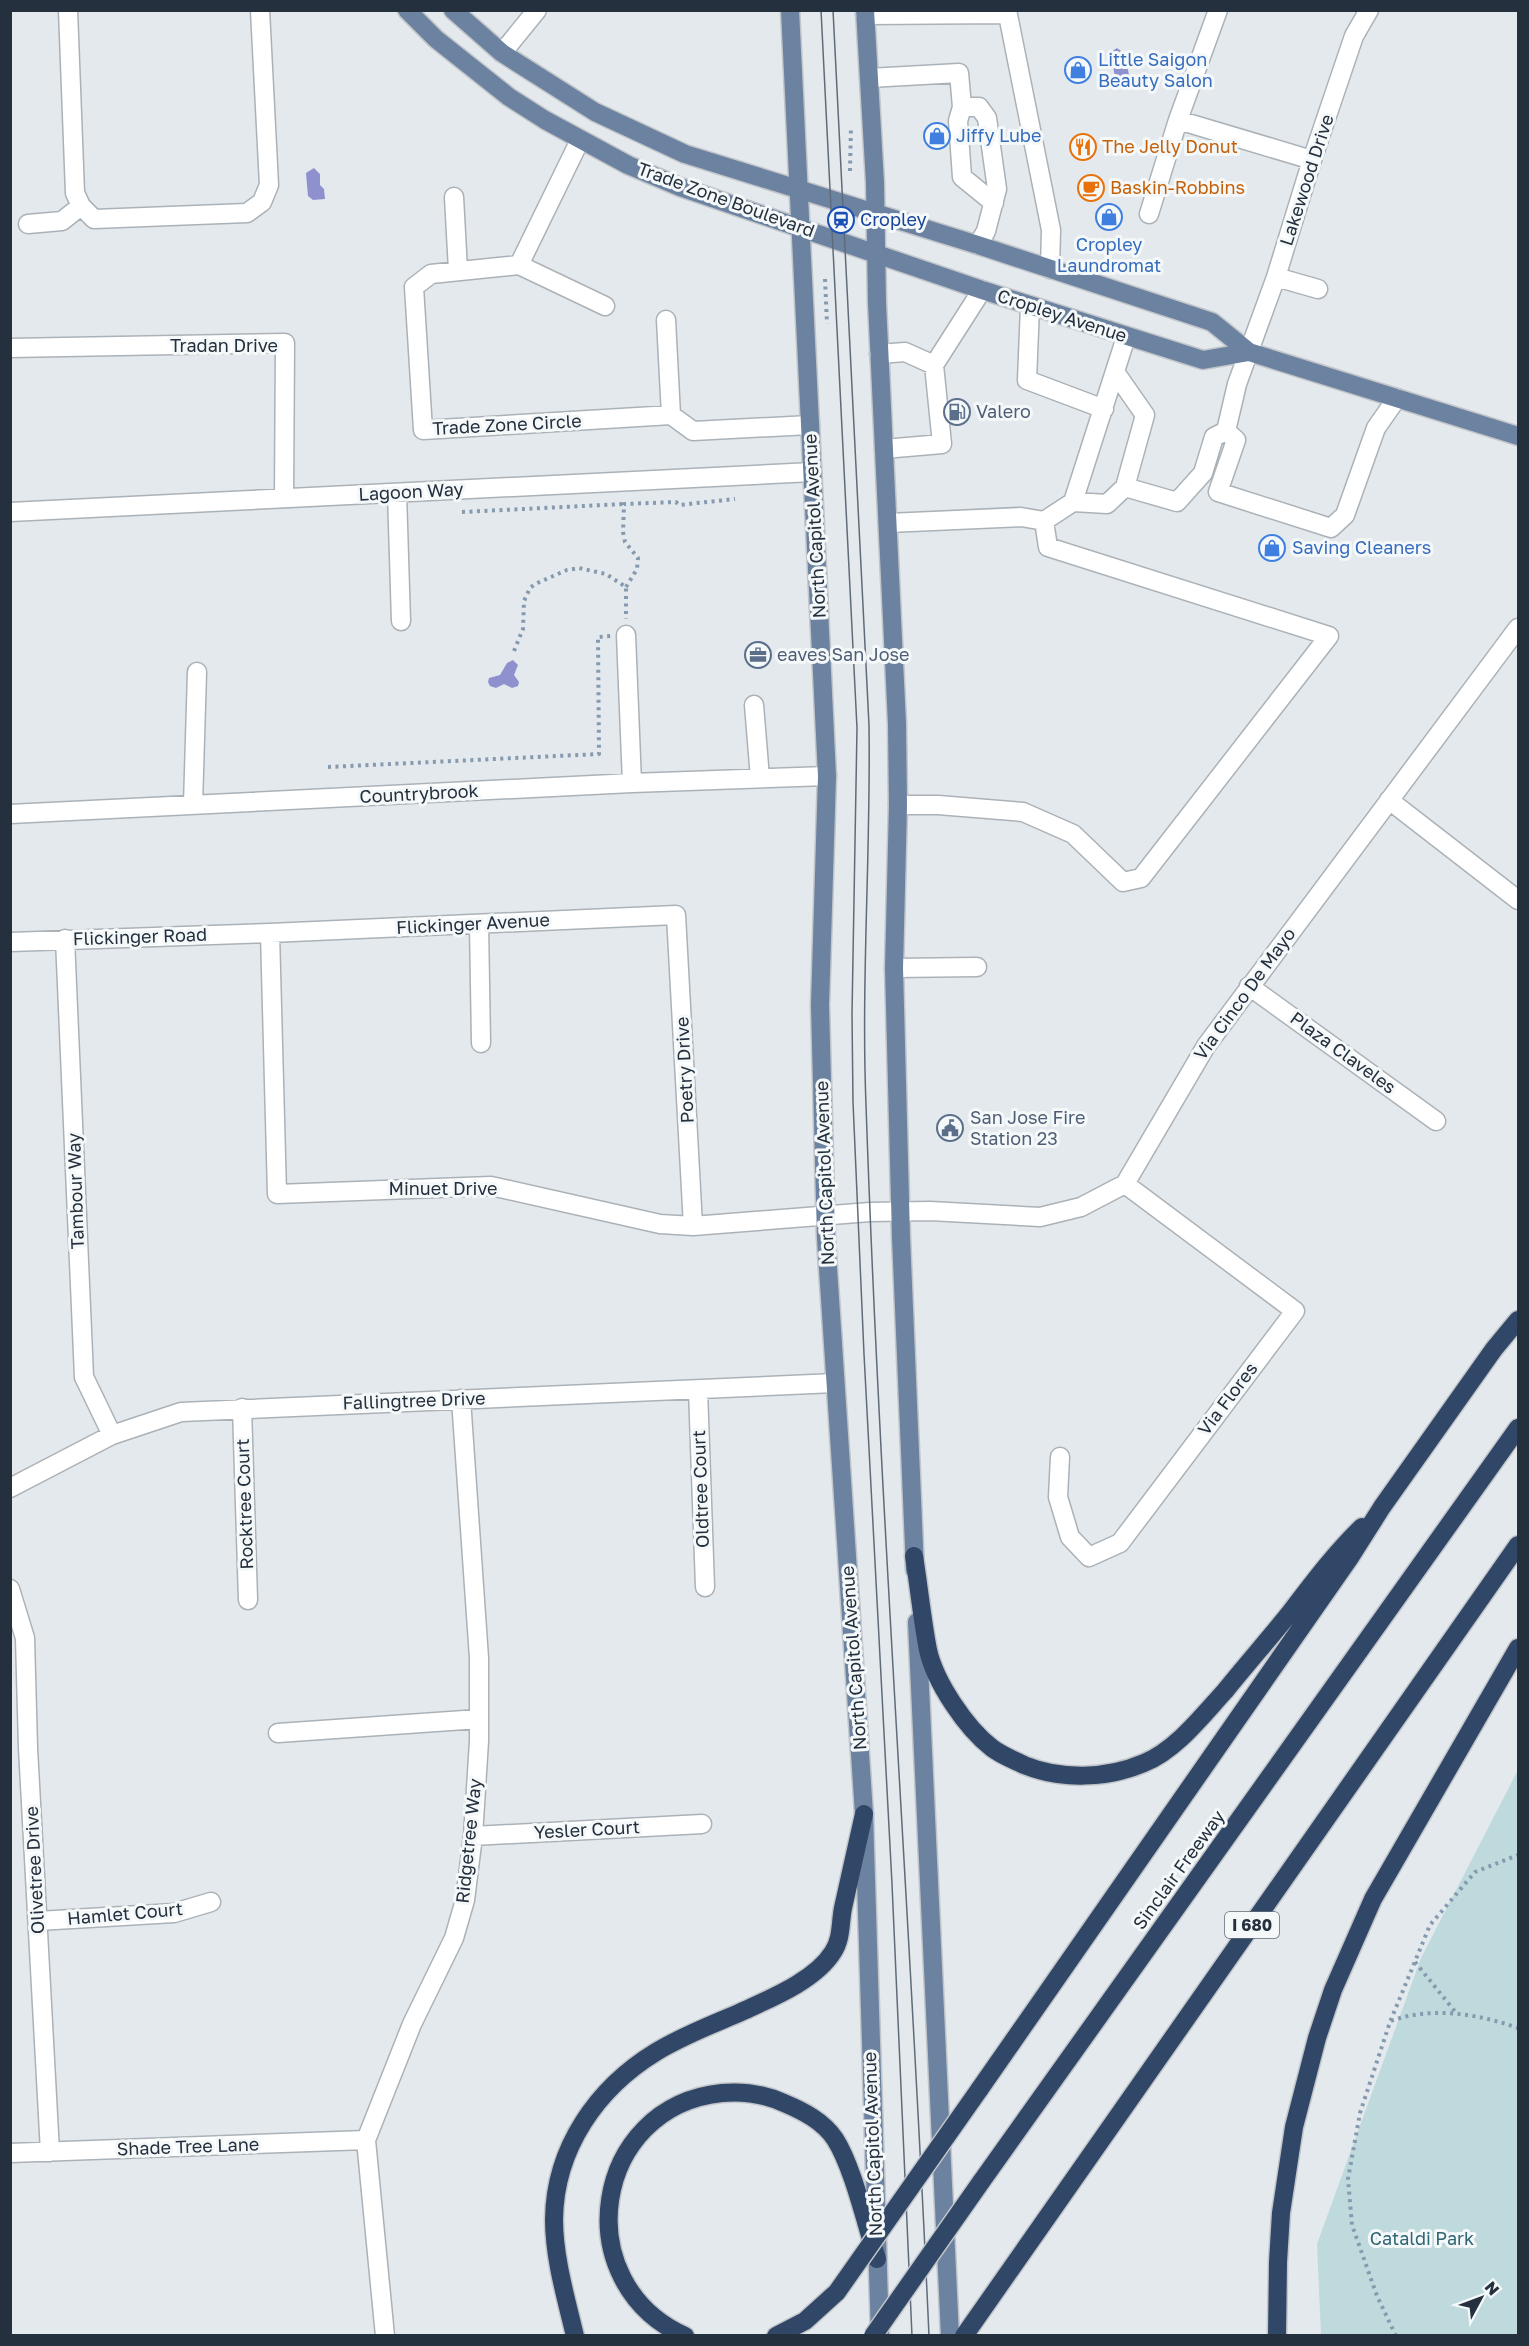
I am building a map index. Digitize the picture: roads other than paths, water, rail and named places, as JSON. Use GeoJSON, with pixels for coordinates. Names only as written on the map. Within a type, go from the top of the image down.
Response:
{"type":"FeatureCollection","features":[{"type":"Feature","properties":{"kind":"highway"},"geometry":{"type":"LineString","coordinates":[[776,2336],[805,2321],[837,2292],[1351,1556],[1382,1506],[1494,1349],[1518,1320]]}},
{"type":"Feature","properties":{"kind":"highway","name":"Sinclair Freeway"},"geometry":{"type":"LineString","coordinates":[[873,2336],[1518,1428]]}},
{"type":"Feature","properties":{"kind":"highway"},"geometry":{"type":"LineString","coordinates":[[914,1556],[928,1652],[936,1673],[975,1732],[993,1749],[1041,1772],[1066,1776],[1093,1775],[1119,1771],[1145,1763],[1190,1729],[1268,1639],[1342,1546],[1382,1506]]}},
{"type":"Feature","properties":{"kind":"highway","name":"I 680"},"geometry":{"type":"LineString","coordinates":[[964,2336],[1518,1545]]}},
{"type":"Feature","properties":{"kind":"highway"},"geometry":{"type":"LineString","coordinates":[[1277,2336],[1281,2213],[1294,2127],[1307,2072],[1333,1990],[1373,1899],[1518,1648]]}},
{"type":"Feature","properties":{"kind":"highway"},"geometry":{"type":"LineString","coordinates":[[575,2336],[563,2284],[554,2221],[560,2173],[579,2129],[604,2094],[638,2064],[676,2041],[798,1984],[833,1953],[840,1934],[864,1814]]}},
{"type":"Feature","properties":{"kind":"highway"},"geometry":{"type":"LineString","coordinates":[[685,2336],[652,2316],[634,2298],[621,2278],[612,2256],[608,2233],[608,2210],[612,2185],[632,2144],[648,2125],[669,2110],[689,2100],[712,2094],[735,2092],[757,2094],[776,2099],[816,2119],[834,2138],[845,2159],[877,2259]]}},
{"type":"Feature","properties":{"kind":"main road","name":"Trade Zone Boulevard"},"geometry":{"type":"LineString","coordinates":[[407,10],[436,39],[509,97],[580,140],[628,165],[680,187],[877,254]]}},
{"type":"Feature","properties":{"kind":"main road","name":"Trade Zone Boulevard"},"geometry":{"type":"LineString","coordinates":[[453,10],[502,53],[595,112],[685,153],[874,212]]}},
{"type":"Feature","properties":{"kind":"main road","name":"North Capitol Avenue"},"geometry":{"type":"LineString","coordinates":[[790,10],[827,776],[820,1005],[825,1214],[864,1814],[880,2336]]}},
{"type":"Feature","properties":{"kind":"main road"},"geometry":{"type":"LineString","coordinates":[[865,13],[897,724],[898,805],[894,968],[900,1211],[950,2336]]}},
{"type":"Feature","properties":{"kind":"main road","name":"Cropley Avenue"},"geometry":{"type":"LineString","coordinates":[[874,212],[1212,322],[1249,352],[1518,436]]}},
{"type":"Feature","properties":{"kind":"main road","name":"Cropley Avenue"},"geometry":{"type":"LineString","coordinates":[[877,254],[1030,306],[1203,360],[1249,352]]}},
{"type":"Feature","properties":{"kind":"street"},"geometry":{"type":"LineString","coordinates":[[68,10],[75,193],[81,206],[94,219],[247,213],[262,202],[269,185],[260,10]]}},
{"type":"Feature","properties":{"kind":"street"},"geometry":{"type":"LineString","coordinates":[[502,53],[537,10]]}},
{"type":"Feature","properties":{"kind":"street"},"geometry":{"type":"LineString","coordinates":[[1149,214],[1178,120],[1218,10]]}},
{"type":"Feature","properties":{"kind":"street","name":"Lakewood Drive"},"geometry":{"type":"LineString","coordinates":[[1226,431],[1237,384],[1276,277],[1354,36],[1369,10]]}},
{"type":"Feature","properties":{"kind":"street"},"geometry":{"type":"LineString","coordinates":[[865,13],[1007,12],[1052,230],[1050,269]]}},
{"type":"Feature","properties":{"kind":"street"},"geometry":{"type":"LineString","coordinates":[[869,78],[959,73],[962,107],[958,121],[962,177],[994,203]]}},
{"type":"Feature","properties":{"kind":"street"},"geometry":{"type":"LineString","coordinates":[[962,107],[979,107],[987,118],[997,189],[986,231],[978,245]]}},
{"type":"Feature","properties":{"kind":"street"},"geometry":{"type":"LineString","coordinates":[[1178,120],[1312,160]]}},
{"type":"Feature","properties":{"kind":"street"},"geometry":{"type":"LineString","coordinates":[[580,140],[519,266],[605,306]]}},
{"type":"Feature","properties":{"kind":"street"},"geometry":{"type":"LineString","coordinates":[[454,197],[458,270]]}},
{"type":"Feature","properties":{"kind":"street"},"geometry":{"type":"LineString","coordinates":[[28,224],[62,220],[81,206]]}},
{"type":"Feature","properties":{"kind":"street","name":"Trade Zone Circle"},"geometry":{"type":"LineString","coordinates":[[519,266],[431,274],[414,287],[423,430],[671,415]]}},
{"type":"Feature","properties":{"kind":"street"},"geometry":{"type":"LineString","coordinates":[[1276,277],[1318,289]]}},
{"type":"Feature","properties":{"kind":"street"},"geometry":{"type":"LineString","coordinates":[[884,448],[942,444],[934,365],[982,290]]}},
{"type":"Feature","properties":{"kind":"street"},"geometry":{"type":"LineString","coordinates":[[1030,306],[1027,380],[1104,409]]}},
{"type":"Feature","properties":{"kind":"street"},"geometry":{"type":"LineString","coordinates":[[666,320],[671,415],[693,431],[810,425]]}},
{"type":"Feature","properties":{"kind":"street"},"geometry":{"type":"LineString","coordinates":[[1073,502],[1126,337]]}},
{"type":"Feature","properties":{"kind":"street","name":"Tradan Drive"},"geometry":{"type":"LineString","coordinates":[[10,348],[285,344],[284,498]]}},
{"type":"Feature","properties":{"kind":"street"},"geometry":{"type":"LineString","coordinates":[[879,354],[905,352],[934,365]]}},
{"type":"Feature","properties":{"kind":"street"},"geometry":{"type":"LineString","coordinates":[[888,523],[1021,517],[1044,521],[1073,502],[1107,504],[1125,487],[1145,415],[1115,372]]}},
{"type":"Feature","properties":{"kind":"street"},"geometry":{"type":"LineString","coordinates":[[1125,487],[1177,502],[1203,473],[1214,437],[1226,431],[1236,440],[1218,492],[1331,528],[1345,515],[1376,428],[1397,398]]}},
{"type":"Feature","properties":{"kind":"street","name":"Lagoon Way"},"geometry":{"type":"LineString","coordinates":[[10,512],[812,472]]}},
{"type":"Feature","properties":{"kind":"street"},"geometry":{"type":"LineString","coordinates":[[397,493],[401,621]]}},
{"type":"Feature","properties":{"kind":"street"},"geometry":{"type":"LineString","coordinates":[[898,805],[1023,812],[1073,834],[1123,882],[1141,878],[1329,636],[1048,547],[1044,521]]}},
{"type":"Feature","properties":{"kind":"street","name":"Via Cinco De Mayo"},"geometry":{"type":"LineString","coordinates":[[1125,1184],[1206,1046],[1518,628]]}},
{"type":"Feature","properties":{"kind":"street"},"geometry":{"type":"LineString","coordinates":[[626,635],[632,783]]}},
{"type":"Feature","properties":{"kind":"street"},"geometry":{"type":"LineString","coordinates":[[193,805],[197,672]]}},
{"type":"Feature","properties":{"kind":"street"},"geometry":{"type":"LineString","coordinates":[[754,705],[760,778]]}},
{"type":"Feature","properties":{"kind":"street","name":"Countrybrook"},"geometry":{"type":"LineString","coordinates":[[10,814],[632,783],[827,776]]}},
{"type":"Feature","properties":{"kind":"street"},"geometry":{"type":"LineString","coordinates":[[1389,800],[1518,900]]}},
{"type":"Feature","properties":{"kind":"street","name":"Flickinger Avenue"},"geometry":{"type":"LineString","coordinates":[[270,933],[676,915]]}},
{"type":"Feature","properties":{"kind":"street","name":"Poetry Drive"},"geometry":{"type":"LineString","coordinates":[[676,915],[693,1226]]}},
{"type":"Feature","properties":{"kind":"street"},"geometry":{"type":"LineString","coordinates":[[479,924],[481,1043]]}},
{"type":"Feature","properties":{"kind":"street","name":"Minuet Drive"},"geometry":{"type":"LineString","coordinates":[[270,933],[277,1194],[491,1186],[660,1224],[693,1226],[825,1214],[900,1211]]}},
{"type":"Feature","properties":{"kind":"street","name":"Flickinger Road"},"geometry":{"type":"LineString","coordinates":[[10,942],[270,933]]}},
{"type":"Feature","properties":{"kind":"street","name":"Tambour Way"},"geometry":{"type":"LineString","coordinates":[[65,939],[84,1377],[112,1435]]}},
{"type":"Feature","properties":{"kind":"street"},"geometry":{"type":"LineString","coordinates":[[894,968],[977,967]]}},
{"type":"Feature","properties":{"kind":"street","name":"Plaza Claveles"},"geometry":{"type":"LineString","coordinates":[[1249,986],[1436,1121]]}},
{"type":"Feature","properties":{"kind":"street"},"geometry":{"type":"LineString","coordinates":[[900,1211],[1040,1217],[1081,1207],[1125,1184]]}},
{"type":"Feature","properties":{"kind":"street","name":"Via Flores"},"geometry":{"type":"LineString","coordinates":[[1060,1457],[1058,1497],[1070,1537],[1089,1557],[1120,1543],[1295,1311],[1125,1184]]}},
{"type":"Feature","properties":{"kind":"street","name":"Fallingtree Drive"},"geometry":{"type":"LineString","coordinates":[[10,1488],[112,1435],[181,1412],[835,1383]]}},
{"type":"Feature","properties":{"kind":"street","name":"Oldtree Court"},"geometry":{"type":"LineString","coordinates":[[698,1390],[705,1587]]}},
{"type":"Feature","properties":{"kind":"street","name":"Ridgetree Way"},"geometry":{"type":"LineString","coordinates":[[385,2336],[366,2140],[412,2024],[454,1938],[465,1900],[473,1836],[479,1719],[479,1658],[461,1399]]}},
{"type":"Feature","properties":{"kind":"street","name":"Rocktree Court"},"geometry":{"type":"LineString","coordinates":[[242,1408],[248,1600]]}},
{"type":"Feature","properties":{"kind":"street","name":"Olivetree Drive"},"geometry":{"type":"LineString","coordinates":[[10,1589],[25,1638],[19,1749],[38,1921],[50,2152]]}},
{"type":"Feature","properties":{"kind":"street"},"geometry":{"type":"LineString","coordinates":[[278,1733],[479,1719]]}},
{"type":"Feature","properties":{"kind":"street","name":"Yesler Court"},"geometry":{"type":"LineString","coordinates":[[473,1836],[702,1824]]}},
{"type":"Feature","properties":{"kind":"street","name":"Hamlet Court"},"geometry":{"type":"LineString","coordinates":[[38,1921],[174,1913],[211,1902]]}},
{"type":"Feature","properties":{"kind":"street","name":"Shade Tree Lane"},"geometry":{"type":"LineString","coordinates":[[10,2153],[366,2140]]}},
{"type":"Feature","properties":{"kind":"water"},"geometry":{"type":"Polygon","coordinates":[[[1117,48],[1125,54],[1129,75],[1123,82],[1115,78],[1111,52],[1117,48]]]}},
{"type":"Feature","properties":{"kind":"water"},"geometry":{"type":"Polygon","coordinates":[[[314,168],[320,174],[320,185],[324,189],[325,199],[313,200],[308,196],[306,173],[314,168]]]}},
{"type":"Feature","properties":{"kind":"water"},"geometry":{"type":"Polygon","coordinates":[[[513,660],[518,665],[514,675],[519,682],[518,686],[512,688],[504,684],[496,688],[490,686],[489,678],[500,675],[507,663],[513,660]]]}},
{"type":"Feature","properties":{"kind":"tram line"},"geometry":{"type":"LineString","coordinates":[[821,10],[857,728],[852,1014],[853,1102],[912,2336]]}},
{"type":"Feature","properties":{"kind":"tram line"},"geometry":{"type":"LineString","coordinates":[[833,10],[869,725],[865,1057],[872,1259],[929,2336]]}},
{"type":"Feature","properties":{"kind":"place","name":"Little Saigon Beauty Salon"},"geometry":{"type":"Point","coordinates":[1078,70]}},
{"type":"Feature","properties":{"kind":"place","name":"Jiffy Lube"},"geometry":{"type":"Point","coordinates":[937,136]}},
{"type":"Feature","properties":{"kind":"place","name":"The Jelly Donut"},"geometry":{"type":"Point","coordinates":[1083,147]}},
{"type":"Feature","properties":{"kind":"place","name":"Baskin-Robbins"},"geometry":{"type":"Point","coordinates":[1091,188]}},
{"type":"Feature","properties":{"kind":"place","name":"Cropley Laundromat"},"geometry":{"type":"Point","coordinates":[1109,217]}},
{"type":"Feature","properties":{"kind":"place","name":"Cropley"},"geometry":{"type":"Point","coordinates":[841,220]}},
{"type":"Feature","properties":{"kind":"place","name":"Valero"},"geometry":{"type":"Point","coordinates":[957,412]}},
{"type":"Feature","properties":{"kind":"place","name":"Saving Cleaners"},"geometry":{"type":"Point","coordinates":[1272,548]}},
{"type":"Feature","properties":{"kind":"place","name":"eaves San Jose"},"geometry":{"type":"Point","coordinates":[758,655]}},
{"type":"Feature","properties":{"kind":"place","name":"San Jose Fire Station 23"},"geometry":{"type":"Point","coordinates":[950,1128]}},
{"type":"Feature","properties":{"kind":"park label","name":"Cataldi Park"},"geometry":{"type":"Point","coordinates":[1422,2239]}}]}
